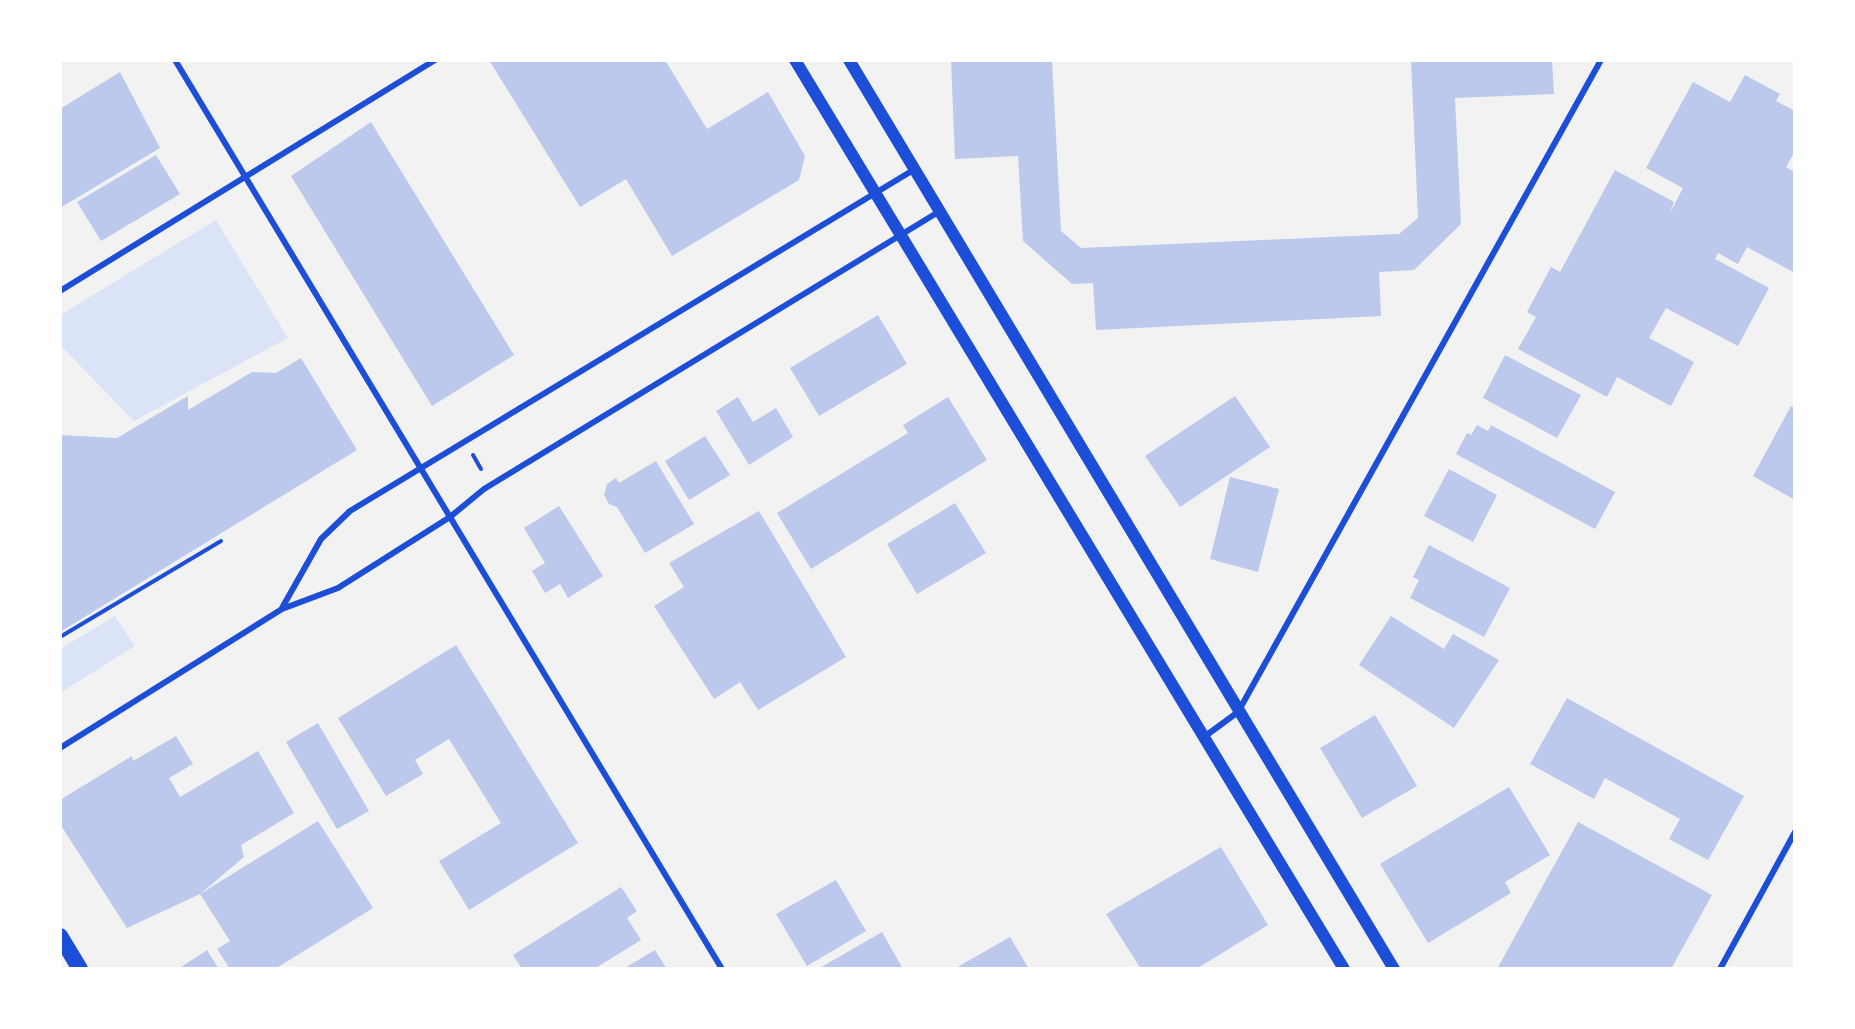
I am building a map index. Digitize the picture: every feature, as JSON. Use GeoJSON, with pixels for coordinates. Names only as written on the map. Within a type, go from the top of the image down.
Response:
{"type":"FeatureCollection","features":[{"type":"Feature","properties":{"kind":"highway"},"geometry":{"type":"LineString","coordinates":[[60,936],[80,969]]}},
{"type":"Feature","properties":{"kind":"main road"},"geometry":{"type":"LineString","coordinates":[[795,60],[1202,738],[1344,969]]}},
{"type":"Feature","properties":{"kind":"main road"},"geometry":{"type":"LineString","coordinates":[[849,60],[1394,969]]}},
{"type":"Feature","properties":{"kind":"street"},"geometry":{"type":"LineString","coordinates":[[175,60],[722,969]]}},
{"type":"Feature","properties":{"kind":"street"},"geometry":{"type":"LineString","coordinates":[[60,291],[435,60]]}},
{"type":"Feature","properties":{"kind":"street"},"geometry":{"type":"LineString","coordinates":[[1202,738],[1238,712],[1601,60]]}},
{"type":"Feature","properties":{"kind":"street"},"geometry":{"type":"LineString","coordinates":[[282,609],[321,539],[350,511],[915,169]]}},
{"type":"Feature","properties":{"kind":"street"},"geometry":{"type":"LineString","coordinates":[[60,748],[282,609],[338,588],[450,516],[484,489],[940,211]]}},
{"type":"Feature","properties":{"kind":"street"},"geometry":{"type":"LineString","coordinates":[[1720,969],[1795,832]]}},
{"type":"Feature","properties":{"kind":"path"},"geometry":{"type":"LineString","coordinates":[[472,454],[485,475]]}},
{"type":"Feature","properties":{"kind":"path"},"geometry":{"type":"LineString","coordinates":[[60,637],[221,541]]}},
{"type":"Feature","properties":{"kind":"shaded area"},"geometry":{"type":"Polygon","coordinates":[[[216,220],[288,338],[134,421],[60,345],[60,315],[216,220]]]}},
{"type":"Feature","properties":{"kind":"shaded area"},"geometry":{"type":"Polygon","coordinates":[[[115,616],[135,646],[60,693],[60,649],[115,616]]]}},
{"type":"Feature","properties":{"kind":"building"},"geometry":{"type":"Polygon","coordinates":[[[489,60],[665,60],[707,129],[768,92],[805,156],[799,180],[672,256],[626,179],[580,207],[489,60]]]}},
{"type":"Feature","properties":{"kind":"building"},"geometry":{"type":"Polygon","coordinates":[[[951,60],[1052,60],[1061,231],[1081,248],[1399,234],[1418,218],[1411,60],[1552,60],[1554,94],[1455,98],[1461,224],[1414,270],[1379,272],[1381,316],[1096,330],[1093,283],[1072,284],[1023,241],[1018,156],[955,159],[951,60]]]}},
{"type":"Feature","properties":{"kind":"building"},"geometry":{"type":"Polygon","coordinates":[[[120,72],[160,148],[60,208],[60,109],[120,72]]]}},
{"type":"Feature","properties":{"kind":"building"},"geometry":{"type":"Polygon","coordinates":[[[1745,75],[1780,94],[1776,101],[1795,111],[1795,151],[1786,167],[1795,172],[1795,273],[1747,247],[1738,264],[1718,253],[1715,259],[1769,288],[1738,346],[1666,308],[1649,338],[1694,362],[1671,406],[1617,377],[1607,397],[1518,349],[1536,317],[1527,312],[1551,267],[1560,272],[1615,170],[1674,202],[1670,213],[1683,188],[1646,168],[1693,82],[1730,102],[1745,75]]]}},
{"type":"Feature","properties":{"kind":"building"},"geometry":{"type":"Polygon","coordinates":[[[371,122],[514,355],[432,406],[291,176],[371,122]]]}},
{"type":"Feature","properties":{"kind":"building"},"geometry":{"type":"Polygon","coordinates":[[[156,155],[180,194],[101,241],[77,202],[156,155]]]}},
{"type":"Feature","properties":{"kind":"building"},"geometry":{"type":"Polygon","coordinates":[[[878,315],[907,364],[819,416],[790,368],[878,315]]]}},
{"type":"Feature","properties":{"kind":"building"},"geometry":{"type":"Polygon","coordinates":[[[1505,355],[1581,395],[1557,438],[1483,398],[1505,355]]]}},
{"type":"Feature","properties":{"kind":"building"},"geometry":{"type":"Polygon","coordinates":[[[301,358],[357,450],[60,632],[60,435],[117,438],[188,396],[188,410],[252,372],[276,373],[301,358]]]}},
{"type":"Feature","properties":{"kind":"building"},"geometry":{"type":"Polygon","coordinates":[[[1235,396],[1270,447],[1180,507],[1145,456],[1235,396]]]}},
{"type":"Feature","properties":{"kind":"building"},"geometry":{"type":"Polygon","coordinates":[[[738,397],[753,422],[776,408],[793,437],[749,465],[716,411],[738,397]]]}},
{"type":"Feature","properties":{"kind":"building"},"geometry":{"type":"Polygon","coordinates":[[[948,397],[987,460],[811,569],[777,513],[908,433],[903,425],[948,397]]]}},
{"type":"Feature","properties":{"kind":"building"},"geometry":{"type":"Polygon","coordinates":[[[1791,406],[1795,408],[1795,500],[1753,476],[1791,406]]]}},
{"type":"Feature","properties":{"kind":"building"},"geometry":{"type":"Polygon","coordinates":[[[1477,425],[1488,431],[1491,425],[1615,492],[1595,529],[1456,454],[1467,433],[1471,435],[1477,425]]]}},
{"type":"Feature","properties":{"kind":"building"},"geometry":{"type":"Polygon","coordinates":[[[705,436],[730,475],[689,500],[665,461],[705,436]]]}},
{"type":"Feature","properties":{"kind":"building"},"geometry":{"type":"Polygon","coordinates":[[[656,461],[694,524],[645,553],[617,507],[609,504],[604,495],[607,484],[616,478],[619,483],[656,461]]]}},
{"type":"Feature","properties":{"kind":"building"},"geometry":{"type":"Polygon","coordinates":[[[1449,469],[1497,495],[1473,542],[1424,516],[1449,469]]]}},
{"type":"Feature","properties":{"kind":"building"},"geometry":{"type":"Polygon","coordinates":[[[1230,477],[1279,489],[1258,572],[1210,559],[1230,477]]]}},
{"type":"Feature","properties":{"kind":"building"},"geometry":{"type":"Polygon","coordinates":[[[955,503],[986,553],[917,594],[887,544],[955,503]]]}},
{"type":"Feature","properties":{"kind":"building"},"geometry":{"type":"Polygon","coordinates":[[[559,506],[603,576],[568,598],[560,584],[545,593],[532,571],[545,563],[524,528],[559,506]]]}},
{"type":"Feature","properties":{"kind":"building"},"geometry":{"type":"Polygon","coordinates":[[[759,511],[846,657],[758,710],[740,682],[714,699],[654,606],[684,587],[669,563],[759,511]]]}},
{"type":"Feature","properties":{"kind":"building"},"geometry":{"type":"Polygon","coordinates":[[[1429,545],[1510,588],[1484,637],[1410,598],[1419,580],[1413,577],[1429,545]]]}},
{"type":"Feature","properties":{"kind":"building"},"geometry":{"type":"Polygon","coordinates":[[[1391,616],[1444,649],[1453,634],[1499,660],[1454,728],[1359,665],[1391,616]]]}},
{"type":"Feature","properties":{"kind":"building"},"geometry":{"type":"Polygon","coordinates":[[[456,645],[578,843],[469,910],[439,861],[501,823],[449,739],[415,760],[423,774],[386,796],[338,718],[456,645]]]}},
{"type":"Feature","properties":{"kind":"building"},"geometry":{"type":"Polygon","coordinates":[[[1567,698],[1744,796],[1708,860],[1669,839],[1680,819],[1605,778],[1594,799],[1530,764],[1567,698]]]}},
{"type":"Feature","properties":{"kind":"building"},"geometry":{"type":"Polygon","coordinates":[[[1375,715],[1417,786],[1362,818],[1320,748],[1375,715]]]}},
{"type":"Feature","properties":{"kind":"building"},"geometry":{"type":"Polygon","coordinates":[[[318,723],[369,811],[337,829],[286,742],[318,723]]]}},
{"type":"Feature","properties":{"kind":"building"},"geometry":{"type":"Polygon","coordinates":[[[176,736],[193,764],[169,778],[180,797],[258,751],[294,813],[241,845],[244,857],[200,894],[127,928],[60,824],[60,800],[132,756],[133,761],[176,736]]]}},
{"type":"Feature","properties":{"kind":"building"},"geometry":{"type":"Polygon","coordinates":[[[1509,787],[1550,855],[1505,882],[1511,893],[1428,943],[1380,864],[1509,787]]]}},
{"type":"Feature","properties":{"kind":"building"},"geometry":{"type":"Polygon","coordinates":[[[318,821],[373,908],[275,969],[230,969],[217,949],[230,941],[200,894],[318,821]]]}},
{"type":"Feature","properties":{"kind":"building"},"geometry":{"type":"Polygon","coordinates":[[[1578,822],[1712,895],[1671,969],[1497,969],[1578,822]]]}},
{"type":"Feature","properties":{"kind":"building"},"geometry":{"type":"Polygon","coordinates":[[[1221,847],[1268,925],[1196,969],[1141,969],[1106,914],[1221,847]]]}},
{"type":"Feature","properties":{"kind":"building"},"geometry":{"type":"Polygon","coordinates":[[[836,880],[866,931],[807,966],[776,914],[836,880]]]}},
{"type":"Feature","properties":{"kind":"building"},"geometry":{"type":"Polygon","coordinates":[[[621,887],[637,911],[627,918],[641,940],[594,969],[522,969],[513,955],[621,887]]]}},
{"type":"Feature","properties":{"kind":"building"},"geometry":{"type":"Polygon","coordinates":[[[882,932],[903,969],[818,969],[882,932]]]}},
{"type":"Feature","properties":{"kind":"building"},"geometry":{"type":"Polygon","coordinates":[[[1010,937],[1029,969],[954,969],[1010,937]]]}},
{"type":"Feature","properties":{"kind":"building"},"geometry":{"type":"Polygon","coordinates":[[[207,950],[219,969],[178,969],[207,950]]]}},
{"type":"Feature","properties":{"kind":"building"},"geometry":{"type":"Polygon","coordinates":[[[655,950],[667,969],[623,969],[655,950]]]}}]}
